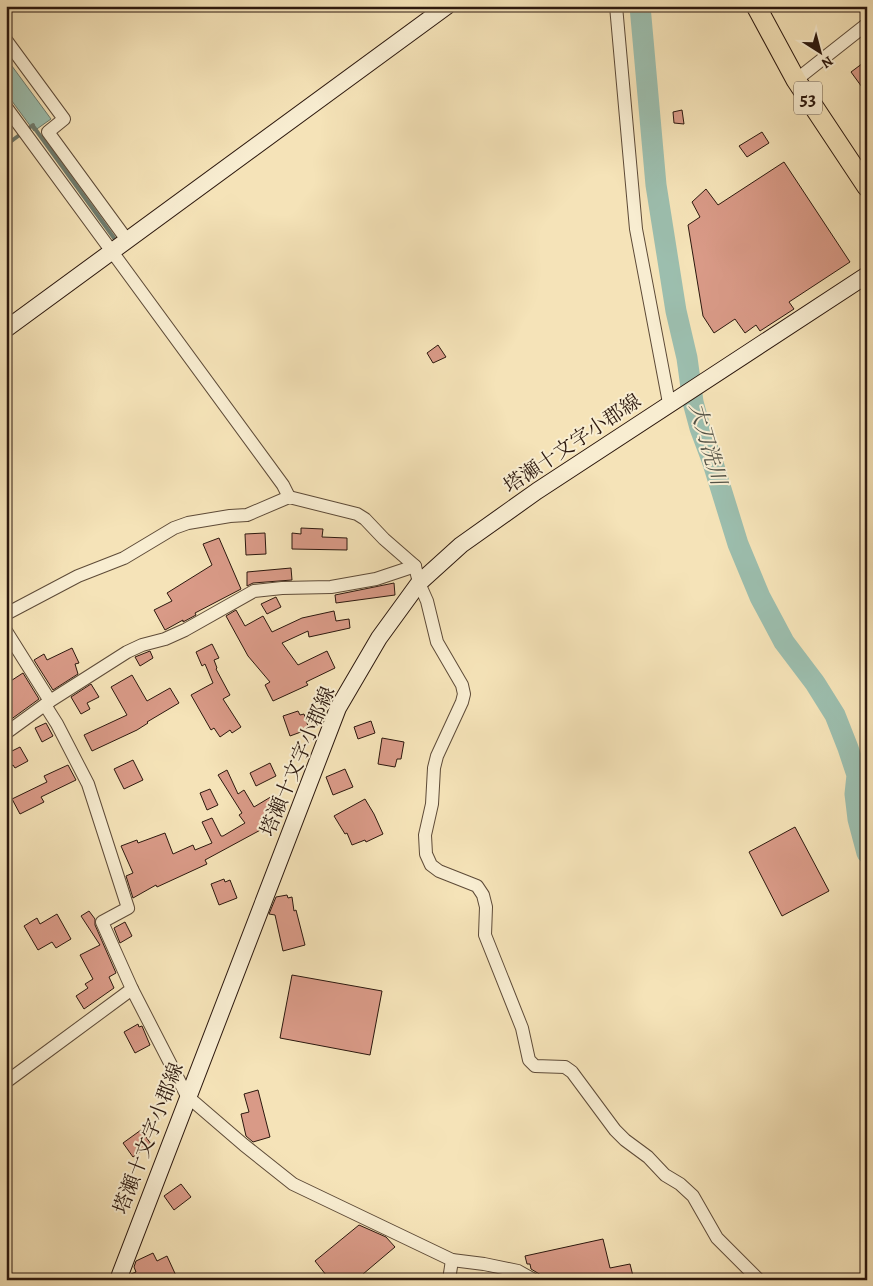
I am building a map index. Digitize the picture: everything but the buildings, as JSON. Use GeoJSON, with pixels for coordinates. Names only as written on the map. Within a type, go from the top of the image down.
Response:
{"type":"FeatureCollection","features":[{"type":"Feature","properties":{"kind":"main road"},"geometry":{"type":"LineString","coordinates":[[6,329],[447,6]]}},
{"type":"Feature","properties":{"kind":"main road","name":"53"},"geometry":{"type":"LineString","coordinates":[[756,6],[796,80],[867,186]]}},
{"type":"Feature","properties":{"kind":"main road","name":"塔瀬十文字小郡線"},"geometry":{"type":"LineString","coordinates":[[118,1280],[187,1096],[338,708],[379,638],[420,583],[461,545],[672,402],[867,275]]}},
{"type":"Feature","properties":{"kind":"street"},"geometry":{"type":"LineString","coordinates":[[616,6],[636,229],[672,402]]}},
{"type":"Feature","properties":{"kind":"street"},"geometry":{"type":"LineString","coordinates":[[796,80],[867,24]]}},
{"type":"Feature","properties":{"kind":"street"},"geometry":{"type":"LineString","coordinates":[[6,40],[64,119],[48,132],[127,240]]}},
{"type":"Feature","properties":{"kind":"street"},"geometry":{"type":"LineString","coordinates":[[6,107],[277,477],[289,497]]}},
{"type":"Feature","properties":{"kind":"street"},"geometry":{"type":"LineString","coordinates":[[6,614],[78,576],[124,558],[174,528],[188,523],[213,518],[247,516],[289,497],[357,514],[364,519],[415,566],[427,600],[437,642],[462,685],[464,694],[437,756],[434,768],[432,804],[425,835],[426,854],[431,865],[439,871],[477,886],[483,895],[486,906],[485,935],[522,1028],[529,1060],[535,1066],[565,1067],[572,1072],[625,1140],[648,1157],[665,1175],[680,1184],[693,1196],[717,1238],[759,1280]]}},
{"type":"Feature","properties":{"kind":"street"},"geometry":{"type":"LineString","coordinates":[[6,733],[48,703],[127,652],[185,630],[254,591],[282,588],[331,587],[376,579],[415,566]]}},
{"type":"Feature","properties":{"kind":"street"},"geometry":{"type":"LineString","coordinates":[[6,631],[48,703],[88,784],[128,908],[102,922],[132,989],[187,1096],[293,1184],[452,1260],[518,1271],[534,1280]]}},
{"type":"Feature","properties":{"kind":"street"},"geometry":{"type":"LineString","coordinates":[[6,1082],[132,989]]}},
{"type":"Feature","properties":{"kind":"street"},"geometry":{"type":"LineString","coordinates":[[449,1280],[452,1260]]}},
{"type":"Feature","properties":{"kind":"shaded area"},"geometry":{"type":"Polygon","coordinates":[[[6,58],[51,119],[34,131],[6,93],[6,58]]]}},
{"type":"Feature","properties":{"kind":"waterway","name":"大刀洗川"},"geometry":{"type":"LineString","coordinates":[[640,6],[656,185],[693,402],[738,544],[760,597],[784,642],[815,683],[835,715],[848,748],[857,775],[855,794],[858,819],[867,853]]}},
{"type":"Feature","properties":{"kind":"waterway"},"geometry":{"type":"LineString","coordinates":[[6,145],[33,125]]}},
{"type":"Feature","properties":{"kind":"waterway"},"geometry":{"type":"LineString","coordinates":[[33,126],[114,238]]}}]}
